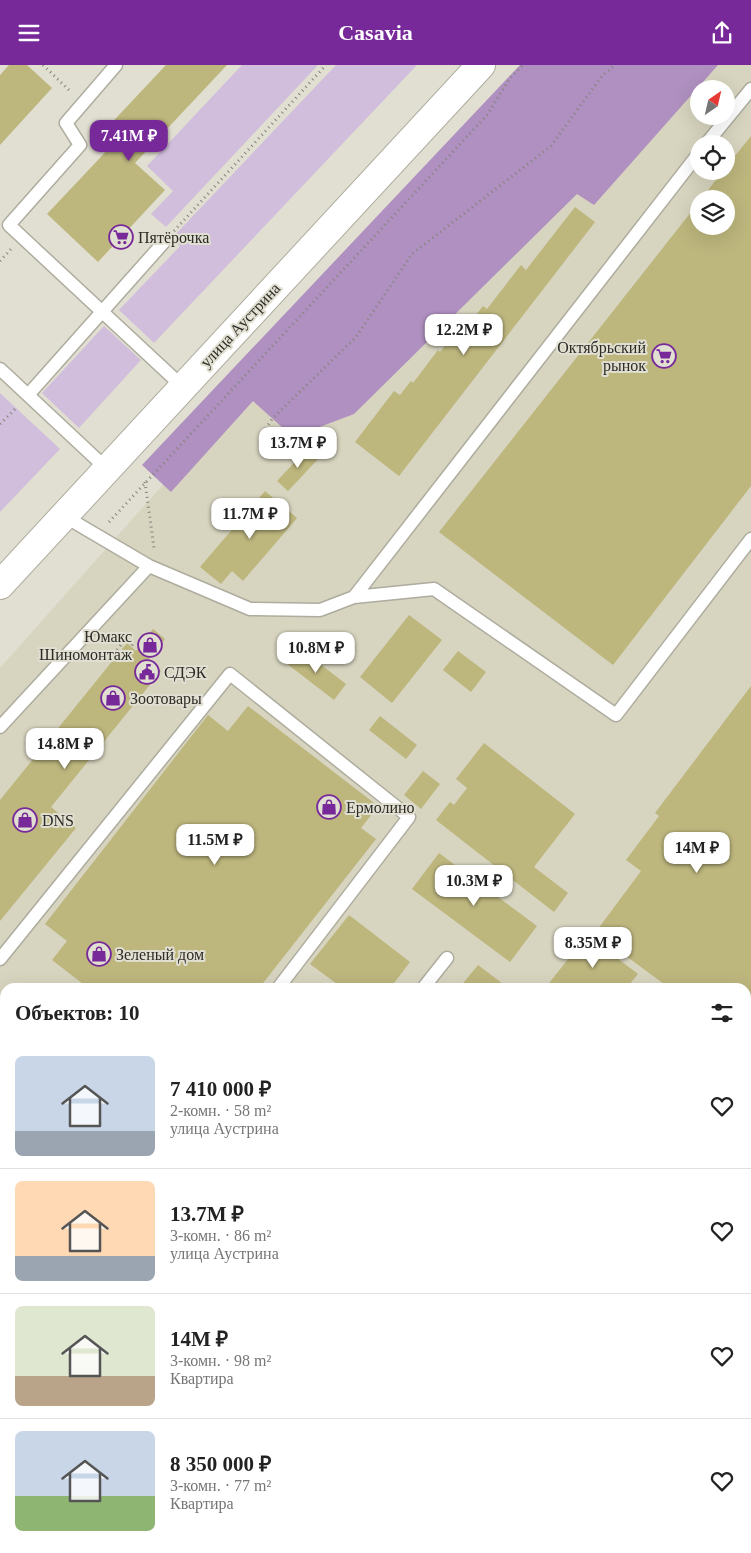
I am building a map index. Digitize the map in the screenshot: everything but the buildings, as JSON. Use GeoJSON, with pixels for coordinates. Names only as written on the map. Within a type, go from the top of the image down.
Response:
{"type":"FeatureCollection","features":[{"type":"Feature","properties":{"kind":"main road","name":"улица Аустрина"},"geometry":{"type":"LineString","coordinates":[[0,585],[481,65]]}},
{"type":"Feature","properties":{"kind":"lane"},"geometry":{"type":"LineString","coordinates":[[116,65],[66,123],[80,145],[9,225],[182,387]]}},
{"type":"Feature","properties":{"kind":"lane"},"geometry":{"type":"LineString","coordinates":[[713,135],[751,89]]}},
{"type":"Feature","properties":{"kind":"lane"},"geometry":{"type":"LineString","coordinates":[[354,597],[690,165]]}},
{"type":"Feature","properties":{"kind":"lane"},"geometry":{"type":"LineString","coordinates":[[28,395],[164,242]]}},
{"type":"Feature","properties":{"kind":"lane"},"geometry":{"type":"LineString","coordinates":[[0,369],[107,469]]}},
{"type":"Feature","properties":{"kind":"lane"},"geometry":{"type":"LineString","coordinates":[[64,516],[149,566],[250,609],[320,610],[354,597],[434,589],[616,715],[751,539]]}},
{"type":"Feature","properties":{"kind":"lane"},"geometry":{"type":"LineString","coordinates":[[0,727],[149,566]]}},
{"type":"Feature","properties":{"kind":"lane"},"geometry":{"type":"LineString","coordinates":[[0,959],[230,674],[409,817],[282,983]]}},
{"type":"Feature","properties":{"kind":"lane"},"geometry":{"type":"LineString","coordinates":[[427,983],[447,958]]}},
{"type":"Feature","properties":{"kind":"path"},"geometry":{"type":"LineString","coordinates":[[43,65],[83,103]]}},
{"type":"Feature","properties":{"kind":"path"},"geometry":{"type":"LineString","coordinates":[[164,242],[326,65]]}},
{"type":"Feature","properties":{"kind":"path"},"geometry":{"type":"LineString","coordinates":[[96,535],[487,115],[510,78],[523,65]]}},
{"type":"Feature","properties":{"kind":"path"},"geometry":{"type":"LineString","coordinates":[[263,433],[272,419],[356,337],[412,254],[551,146],[602,76],[614,65]]}},
{"type":"Feature","properties":{"kind":"path"},"geometry":{"type":"LineString","coordinates":[[0,425],[28,395]]}},
{"type":"Feature","properties":{"kind":"path"},"geometry":{"type":"LineString","coordinates":[[145,482],[154,549]]}},
{"type":"Feature","properties":{"kind":"path"},"geometry":{"type":"LineString","coordinates":[[114,654],[126,638],[133,644],[131,647]]}},
{"type":"Feature","properties":{"kind":"shaded area"},"geometry":{"type":"Polygon","coordinates":[[[242,65],[318,65],[166,227],[151,214],[173,191],[147,166],[242,65]]]}},
{"type":"Feature","properties":{"kind":"shaded area"},"geometry":{"type":"Polygon","coordinates":[[[336,65],[417,65],[154,343],[119,310],[180,246],[172,238],[336,65]]]}},
{"type":"Feature","properties":{"kind":"shaded area"},"geometry":{"type":"Polygon","coordinates":[[[520,65],[718,65],[705,80],[690,80],[690,97],[594,205],[577,194],[354,414],[293,437],[253,401],[171,492],[142,465],[520,65]]]}},
{"type":"Feature","properties":{"kind":"shaded area"},"geometry":{"type":"Polygon","coordinates":[[[536,65],[751,65],[751,983],[0,983],[0,668],[536,65]]]}},
{"type":"Feature","properties":{"kind":"shaded area"},"geometry":{"type":"Polygon","coordinates":[[[104,326],[141,360],[79,428],[42,393],[104,326]]]}},
{"type":"Feature","properties":{"kind":"shaded area"},"geometry":{"type":"Polygon","coordinates":[[[0,393],[60,449],[0,512],[0,393]]]}},
{"type":"Feature","properties":{"kind":"place","name":"Пятёрочка"},"geometry":{"type":"Point","coordinates":[121,237]}},
{"type":"Feature","properties":{"kind":"place","name":"Октябрьский рынок"},"geometry":{"type":"Point","coordinates":[664,356]}},
{"type":"Feature","properties":{"kind":"place","name":"Юмакс Шиномонтаж"},"geometry":{"type":"Point","coordinates":[150,645]}},
{"type":"Feature","properties":{"kind":"place","name":"СДЭК"},"geometry":{"type":"Point","coordinates":[147,672]}},
{"type":"Feature","properties":{"kind":"place","name":"Зоотовары"},"geometry":{"type":"Point","coordinates":[113,698]}},
{"type":"Feature","properties":{"kind":"place","name":"Ермолино"},"geometry":{"type":"Point","coordinates":[329,807]}},
{"type":"Feature","properties":{"kind":"place","name":"DNS"},"geometry":{"type":"Point","coordinates":[25,820]}},
{"type":"Feature","properties":{"kind":"place","name":"Зеленый дом"},"geometry":{"type":"Point","coordinates":[99,954]}}]}
